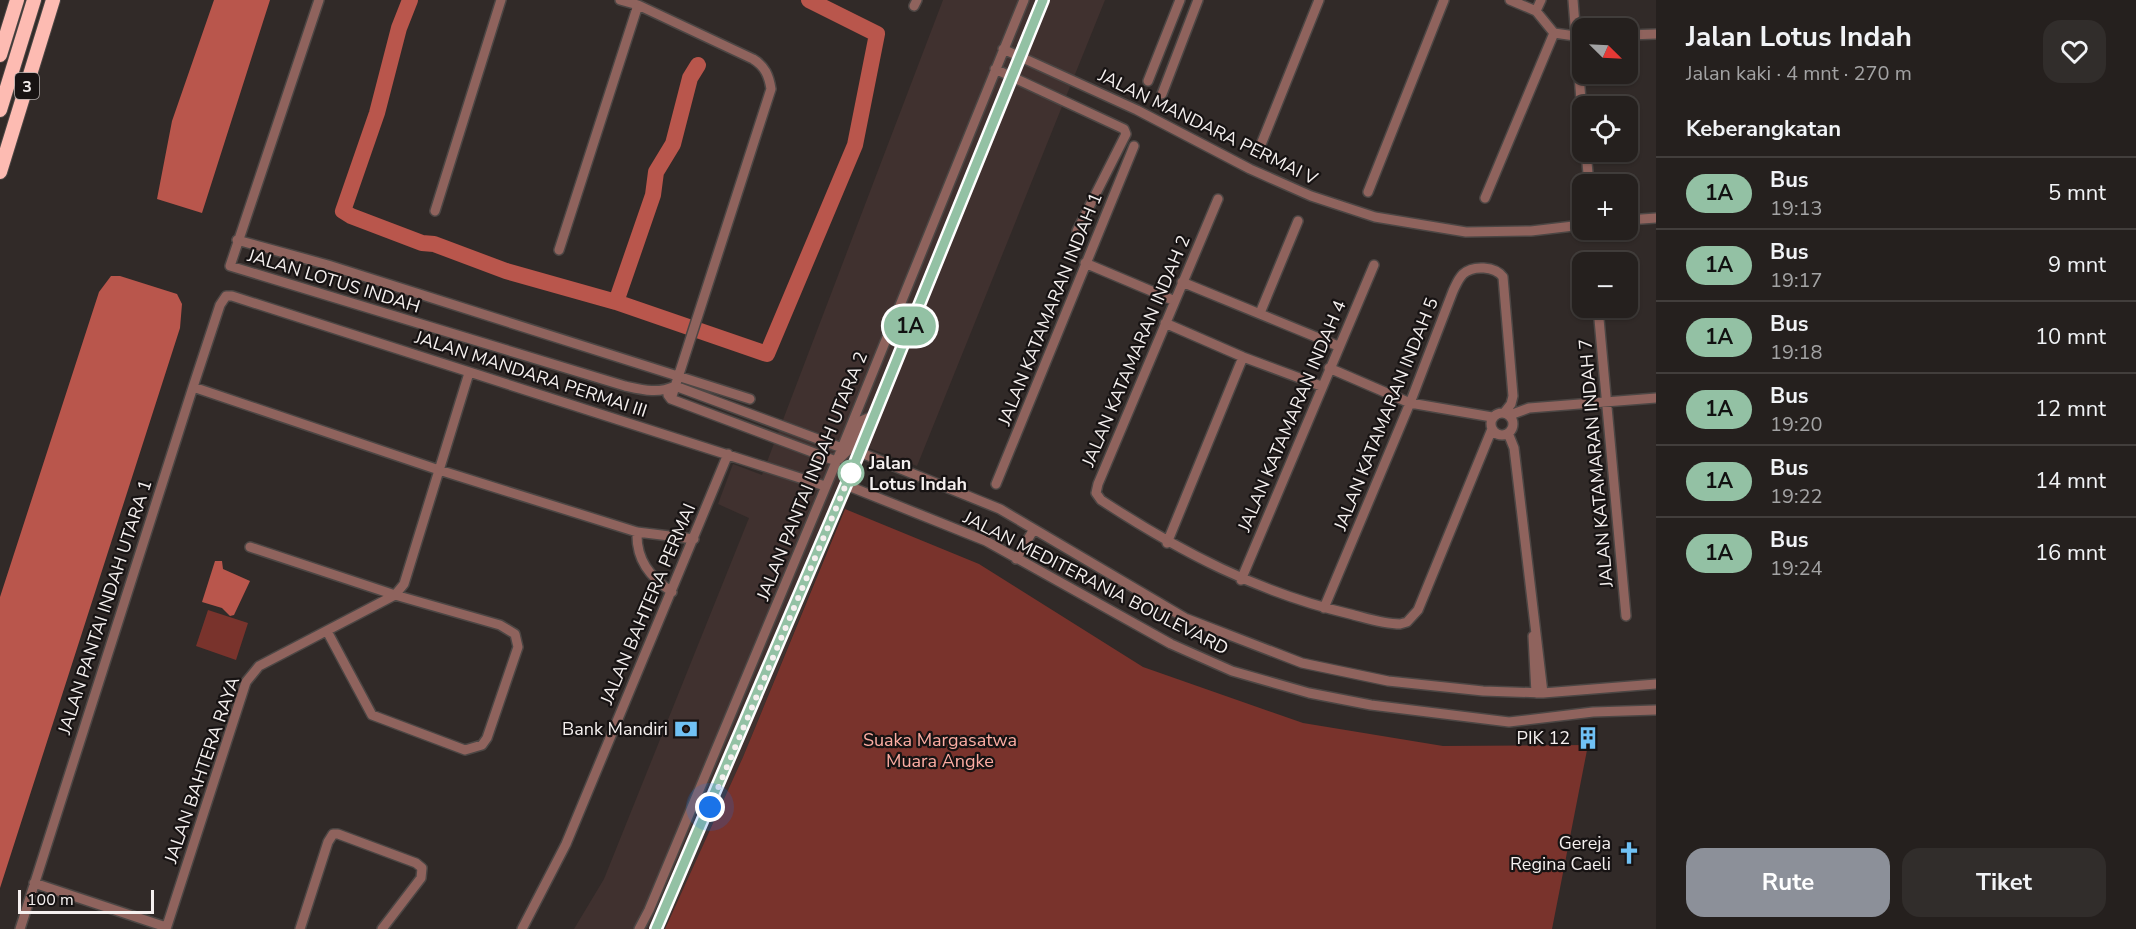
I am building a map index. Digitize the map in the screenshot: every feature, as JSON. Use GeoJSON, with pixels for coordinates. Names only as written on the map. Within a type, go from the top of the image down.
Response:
{"type":"FeatureCollection","features":[{"type":"Feature","properties":{"kind":"highway","name":"3"},"geometry":{"type":"LineString","coordinates":[[0,55],[17,0]]}},
{"type":"Feature","properties":{"kind":"highway","name":"3"},"geometry":{"type":"LineString","coordinates":[[0,110],[34,0]]}},
{"type":"Feature","properties":{"kind":"highway","name":"3"},"geometry":{"type":"LineString","coordinates":[[0,172],[53,0]]}},
{"type":"Feature","properties":{"kind":"street","name":"JALAN LOTUS INDAH"},"geometry":{"type":"LineString","coordinates":[[320,0],[230,266],[625,386],[668,395],[836,461]]}},
{"type":"Feature","properties":{"kind":"street"},"geometry":{"type":"LineString","coordinates":[[435,211],[501,0]]}},
{"type":"Feature","properties":{"kind":"street"},"geometry":{"type":"LineString","coordinates":[[620,0],[638,5],[760,64],[769,76],[771,89],[702,308],[677,381],[668,395]]}},
{"type":"Feature","properties":{"kind":"street","name":"JALAN PANTAI INDAH UTARA 2"},"geometry":{"type":"LineString","coordinates":[[639,929],[649,910],[842,448],[1024,0]]}},
{"type":"Feature","properties":{"kind":"street","name":"JALAN PANTAI INDAH UTARA 2"},"geometry":{"type":"LineString","coordinates":[[656,929],[846,485],[1043,0]]}},
{"type":"Feature","properties":{"kind":"street"},"geometry":{"type":"LineString","coordinates":[[1148,81],[1180,0]]}},
{"type":"Feature","properties":{"kind":"street"},"geometry":{"type":"LineString","coordinates":[[1162,94],[1198,0]]}},
{"type":"Feature","properties":{"kind":"street"},"geometry":{"type":"LineString","coordinates":[[1260,147],[1319,0]]}},
{"type":"Feature","properties":{"kind":"street"},"geometry":{"type":"LineString","coordinates":[[1368,192],[1444,0]]}},
{"type":"Feature","properties":{"kind":"street"},"geometry":{"type":"LineString","coordinates":[[1510,0],[1536,11],[1554,33],[1572,36]]}},
{"type":"Feature","properties":{"kind":"street"},"geometry":{"type":"LineString","coordinates":[[1536,11],[1541,0]]}},
{"type":"Feature","properties":{"kind":"street"},"geometry":{"type":"LineString","coordinates":[[1573,0],[1576,18]]}},
{"type":"Feature","properties":{"kind":"street"},"geometry":{"type":"LineString","coordinates":[[559,250],[638,5]]}},
{"type":"Feature","properties":{"kind":"street"},"geometry":{"type":"LineString","coordinates":[[1485,198],[1554,33]]}},
{"type":"Feature","properties":{"kind":"street"},"geometry":{"type":"LineString","coordinates":[[1638,35],[1656,34]]}},
{"type":"Feature","properties":{"kind":"street","name":"JALAN MANDARA PERMAI V"},"geometry":{"type":"LineString","coordinates":[[1004,49],[1137,110],[1250,169],[1311,196],[1375,217],[1466,232],[1531,231],[1572,226]]}},
{"type":"Feature","properties":{"kind":"street","name":"JALAN KATAMARAN INDAH 1"},"geometry":{"type":"LineString","coordinates":[[995,69],[1124,129],[1126,134],[1077,231]]}},
{"type":"Feature","properties":{"kind":"street","name":"JALAN KATAMARAN INDAH 1"},"geometry":{"type":"LineString","coordinates":[[996,484],[1134,146]]}},
{"type":"Feature","properties":{"kind":"street","name":"JALAN KATAMARAN INDAH 2"},"geometry":{"type":"LineString","coordinates":[[1218,199],[1096,493],[1101,500],[1167,543],[1241,580],[1324,608],[1393,624],[1412,618],[1421,602],[1492,429]]}},
{"type":"Feature","properties":{"kind":"street"},"geometry":{"type":"LineString","coordinates":[[1638,219],[1656,218]]}},
{"type":"Feature","properties":{"kind":"street"},"geometry":{"type":"LineString","coordinates":[[1260,314],[1298,221]]}},
{"type":"Feature","properties":{"kind":"street"},"geometry":{"type":"LineString","coordinates":[[237,240],[328,265],[677,381],[842,448]]}},
{"type":"Feature","properties":{"kind":"street"},"geometry":{"type":"LineString","coordinates":[[1085,263],[1174,301]]}},
{"type":"Feature","properties":{"kind":"street","name":"JALAN KATAMARAN INDAH 4"},"geometry":{"type":"LineString","coordinates":[[1241,580],[1374,265]]}},
{"type":"Feature","properties":{"kind":"street","name":"JALAN KATAMARAN INDAH 5"},"geometry":{"type":"LineString","coordinates":[[1324,608],[1461,276],[1469,270],[1479,268],[1496,271],[1503,277],[1513,396],[1507,414]]}},
{"type":"Feature","properties":{"kind":"street"},"geometry":{"type":"LineString","coordinates":[[1182,282],[1338,346]]}},
{"type":"Feature","properties":{"kind":"street","name":"JALAN MANDARA PERMAI III"},"geometry":{"type":"LineString","coordinates":[[226,296],[232,296],[825,486]]}},
{"type":"Feature","properties":{"kind":"street","name":"JALAN PANTAI INDAH UTARA 1"},"geometry":{"type":"LineString","coordinates":[[20,929],[193,387],[220,305],[226,296]]}},
{"type":"Feature","properties":{"kind":"street","name":"JALAN KATAMARAN INDAH 7"},"geometry":{"type":"LineString","coordinates":[[1599,318],[1626,616]]}},
{"type":"Feature","properties":{"kind":"street"},"geometry":{"type":"LineString","coordinates":[[1165,323],[1243,357],[1321,386]]}},
{"type":"Feature","properties":{"kind":"street"},"geometry":{"type":"LineString","coordinates":[[1167,543],[1243,357]]}},
{"type":"Feature","properties":{"kind":"street"},"geometry":{"type":"LineString","coordinates":[[1329,368],[1410,403],[1492,417],[1529,408],[1656,398]]}},
{"type":"Feature","properties":{"kind":"street"},"geometry":{"type":"LineString","coordinates":[[394,595],[404,585],[469,372]]}},
{"type":"Feature","properties":{"kind":"street"},"geometry":{"type":"LineString","coordinates":[[677,381],[750,399]]}},
{"type":"Feature","properties":{"kind":"street"},"geometry":{"type":"LineString","coordinates":[[193,387],[439,470],[637,532],[694,540]]}},
{"type":"Feature","properties":{"kind":"street"},"geometry":{"type":"LineString","coordinates":[[1507,414],[1512,427],[1509,433],[1514,448],[1539,693]]}},
{"type":"Feature","properties":{"kind":"street"},"geometry":{"type":"LineString","coordinates":[[836,461],[848,450],[861,421],[873,416]]}},
{"type":"Feature","properties":{"kind":"street"},"geometry":{"type":"LineString","coordinates":[[1492,417],[1492,429],[1496,434],[1509,433]]}},
{"type":"Feature","properties":{"kind":"street","name":"JALAN MEDITERANIA BOULEVARD"},"geometry":{"type":"LineString","coordinates":[[859,452],[970,494],[1185,618],[1302,663],[1388,681],[1483,691],[1539,693],[1656,684]]}},
{"type":"Feature","properties":{"kind":"street","name":"JALAN BAHTERA PERMAI"},"geometry":{"type":"LineString","coordinates":[[522,929],[566,844],[728,454]]}},
{"type":"Feature","properties":{"kind":"street","name":"JALAN MEDITERANIA BOULEVARD"},"geometry":{"type":"LineString","coordinates":[[846,485],[986,541],[1171,644],[1232,671],[1309,693],[1371,705],[1509,722],[1593,712],[1656,710]]}},
{"type":"Feature","properties":{"kind":"street"},"geometry":{"type":"LineString","coordinates":[[1016,559],[1034,529]]}},
{"type":"Feature","properties":{"kind":"street"},"geometry":{"type":"LineString","coordinates":[[637,532],[636,544],[642,562],[656,581],[672,592]]}},
{"type":"Feature","properties":{"kind":"street"},"geometry":{"type":"LineString","coordinates":[[250,547],[394,595],[501,625],[515,634],[518,647],[482,746],[465,750],[372,716],[327,631]]}},
{"type":"Feature","properties":{"kind":"street","name":"JALAN BAHTERA RAYA"},"geometry":{"type":"LineString","coordinates":[[166,928],[246,682],[260,666],[394,595]]}},
{"type":"Feature","properties":{"kind":"street"},"geometry":{"type":"LineString","coordinates":[[300,929],[328,842],[333,834],[416,863],[422,868],[421,878],[382,929]]}},
{"type":"Feature","properties":{"kind":"street"},"geometry":{"type":"LineString","coordinates":[[34,883],[166,928]]}},
{"type":"Feature","properties":{"kind":"shaded area"},"geometry":{"type":"Polygon","coordinates":[[[214,0],[270,0],[202,213],[157,199],[172,121],[214,0]]]}},
{"type":"Feature","properties":{"kind":"shaded area"},"geometry":{"type":"Polygon","coordinates":[[[943,0],[1105,0],[917,466],[869,448],[743,757],[665,929],[574,929],[604,879],[749,518],[718,504],[733,464],[762,475],[943,0]]]}},
{"type":"Feature","properties":{"kind":"shaded area"},"geometry":{"type":"Polygon","coordinates":[[[111,276],[120,276],[177,294],[182,304],[180,328],[0,888],[0,597],[99,292],[111,276]]]}},
{"type":"Feature","properties":{"kind":"shaded area"},"geometry":{"type":"Polygon","coordinates":[[[215,561],[222,561],[223,569],[250,581],[234,615],[230,616],[222,608],[202,602],[215,561]]]}},
{"type":"Feature","properties":{"kind":"green space","name":"Suaka Margasatwa Muara Angke"},"geometry":{"type":"Polygon","coordinates":[[[845,509],[979,564],[1143,667],[1303,723],[1443,746],[1588,745],[1552,929],[665,929],[743,757],[845,509]]]}},
{"type":"Feature","properties":{"kind":"green space"},"geometry":{"type":"Polygon","coordinates":[[[208,610],[248,623],[236,660],[196,646],[208,610]]]}},
{"type":"Feature","properties":{"kind":"waterway"},"geometry":{"type":"LineString","coordinates":[[410,0],[399,28],[377,113],[343,211],[422,243],[434,244],[506,271],[616,302],[767,354],[855,145],[877,34],[809,0]]}},
{"type":"Feature","properties":{"kind":"waterway"},"geometry":{"type":"LineString","coordinates":[[616,302],[653,195],[656,172],[673,144],[690,78],[698,65]]}},
{"type":"Feature","properties":{"kind":"bus line","name":"1A"},"geometry":{"type":"LineString","coordinates":[[656,929],[846,485],[1043,0]]}},
{"type":"Feature","properties":{"kind":"place","name":"Jalan Lotus Indah"},"geometry":{"type":"Point","coordinates":[851,473]}},
{"type":"Feature","properties":{"kind":"place","name":"Bank Mandiri"},"geometry":{"type":"Point","coordinates":[686,729]}},
{"type":"Feature","properties":{"kind":"place","name":"PIK 12"},"geometry":{"type":"Point","coordinates":[1588,738]}},
{"type":"Feature","properties":{"kind":"place","name":"Gereja Regina Caeli"},"geometry":{"type":"Point","coordinates":[1629,853]}},
{"type":"Feature","properties":{"kind":"route"},"geometry":{"type":"LineString","coordinates":[[710,807],[853,468],[851,473]]}}]}
